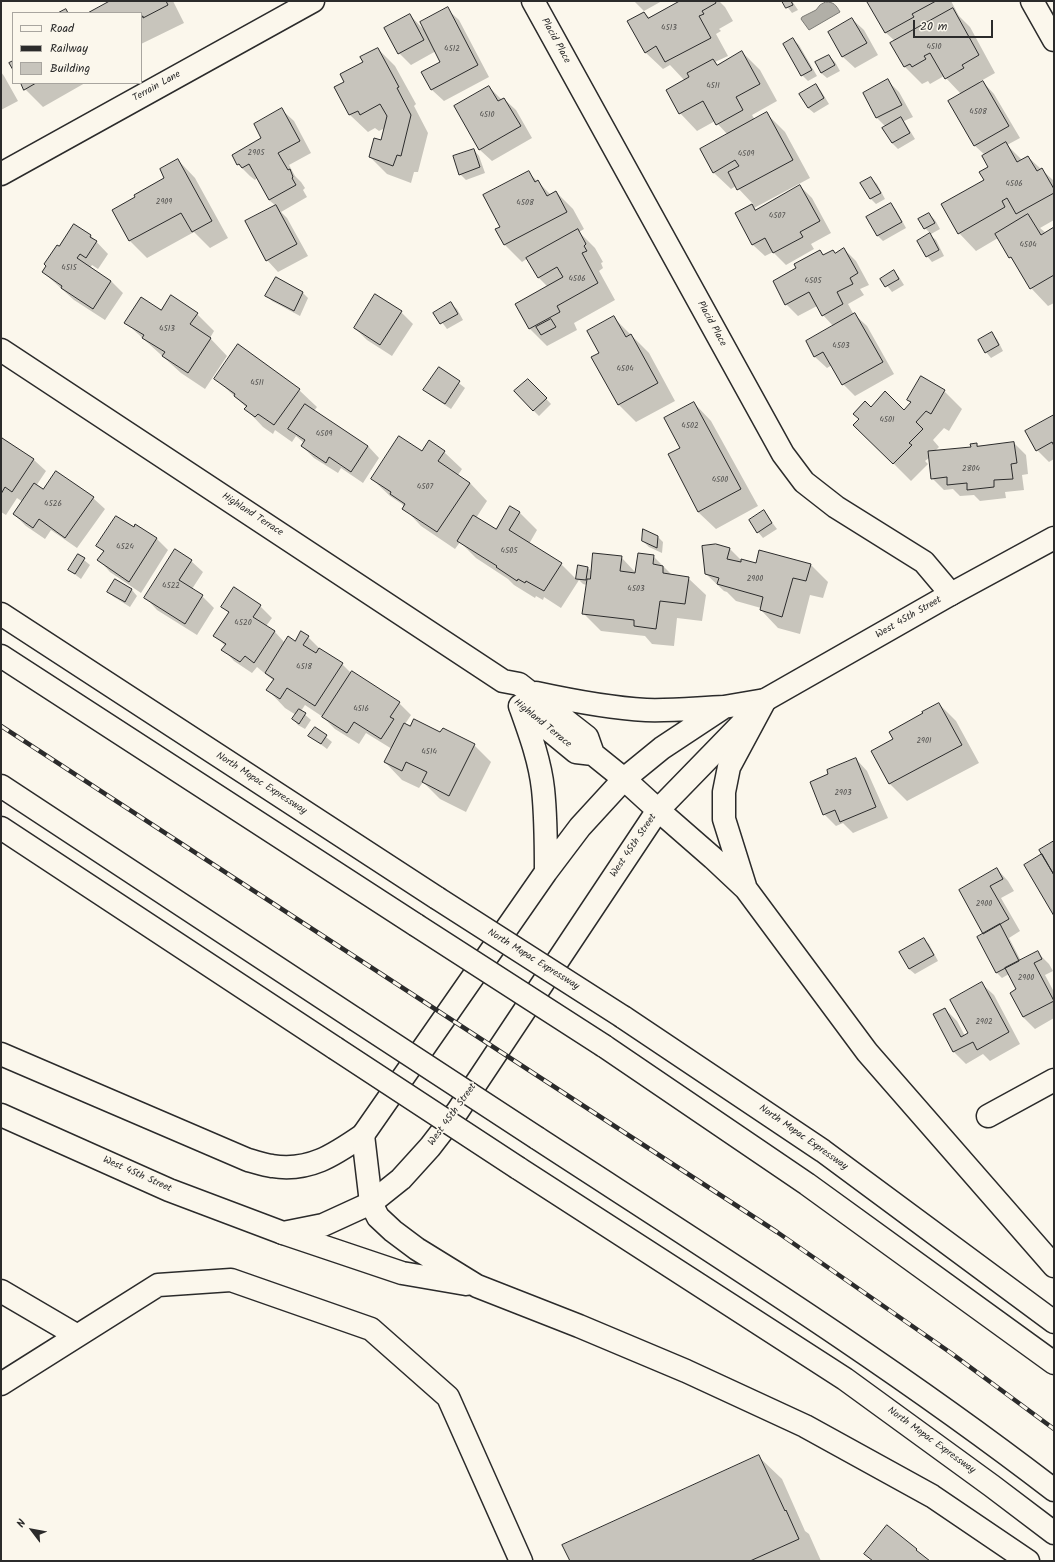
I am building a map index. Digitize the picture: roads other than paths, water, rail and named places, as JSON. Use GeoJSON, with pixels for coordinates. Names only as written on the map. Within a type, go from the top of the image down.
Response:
{"type":"FeatureCollection","features":[{"type":"Feature","properties":{"kind":"main road","name":"Terrain Lane"},"geometry":{"type":"LineString","coordinates":[[1,174],[313,1]]}},
{"type":"Feature","properties":{"kind":"main road","name":"Placid Place"},"geometry":{"type":"LineString","coordinates":[[533,1],[783,454],[804,482],[836,507],[924,562],[951,594]]}},
{"type":"Feature","properties":{"kind":"main road"},"geometry":{"type":"LineString","coordinates":[[1032,1],[1054,40]]}},
{"type":"Feature","properties":{"kind":"main road","name":"Highland Terrace"},"geometry":{"type":"LineString","coordinates":[[1,350],[503,681],[509,697],[525,699],[576,752],[593,754],[624,779],[714,858],[746,889]]}},
{"type":"Feature","properties":{"kind":"main road","name":"West 45th Street"},"geometry":{"type":"LineString","coordinates":[[1,1115],[169,1190],[283,1232],[324,1225],[371,1203],[400,1179],[430,1148],[457,1112],[658,810],[765,700],[951,594],[1054,538]]}},
{"type":"Feature","properties":{"kind":"main road","name":"North Mopac Expressway"},"geometry":{"type":"LineString","coordinates":[[1,614],[437,898],[623,1017],[823,1151],[1054,1322]]}},
{"type":"Feature","properties":{"kind":"main road"},"geometry":{"type":"LineString","coordinates":[[1,656],[604,1046],[807,1184],[1054,1363]]}},
{"type":"Feature","properties":{"kind":"main road"},"geometry":{"type":"LineString","coordinates":[[546,872],[543,788],[525,699],[572,701],[610,707],[647,710],[724,707]]}},
{"type":"Feature","properties":{"kind":"main road","name":"West 45th Street"},"geometry":{"type":"LineString","coordinates":[[1,1054],[248,1160],[273,1166],[300,1167],[324,1160],[363,1135],[546,872],[580,827],[624,779],[662,748],[724,707],[765,700]]}},
{"type":"Feature","properties":{"kind":"main road"},"geometry":{"type":"LineString","coordinates":[[765,700],[729,767],[724,792],[724,819],[746,889],[867,1052],[1054,1266]]}},
{"type":"Feature","properties":{"kind":"main road"},"geometry":{"type":"LineString","coordinates":[[1,786],[803,1311],[994,1444],[1054,1490]]}},
{"type":"Feature","properties":{"kind":"main road","name":"North Mopac Expressway"},"geometry":{"type":"LineString","coordinates":[[1,828],[518,1168],[845,1379],[1054,1533]]}},
{"type":"Feature","properties":{"kind":"main road"},"geometry":{"type":"LineString","coordinates":[[988,1116],[1054,1080]]}},
{"type":"Feature","properties":{"kind":"main road"},"geometry":{"type":"LineString","coordinates":[[363,1135],[371,1203],[378,1217],[417,1248],[477,1286],[586,1329],[686,1371],[804,1426],[932,1496],[1028,1561]]}},
{"type":"Feature","properties":{"kind":"main road"},"geometry":{"type":"LineString","coordinates":[[283,1232],[402,1273],[477,1286]]}},
{"type":"Feature","properties":{"kind":"main road"},"geometry":{"type":"LineString","coordinates":[[1,1384],[76,1335],[158,1285],[231,1280],[371,1329],[448,1397],[521,1561]]}},
{"type":"Feature","properties":{"kind":"main road"},"geometry":{"type":"LineString","coordinates":[[1,1291],[76,1335]]}},
{"type":"Feature","properties":{"kind":"railway"},"geometry":{"type":"LineString","coordinates":[[1,726],[777,1232],[951,1353],[1054,1429]]}}]}
